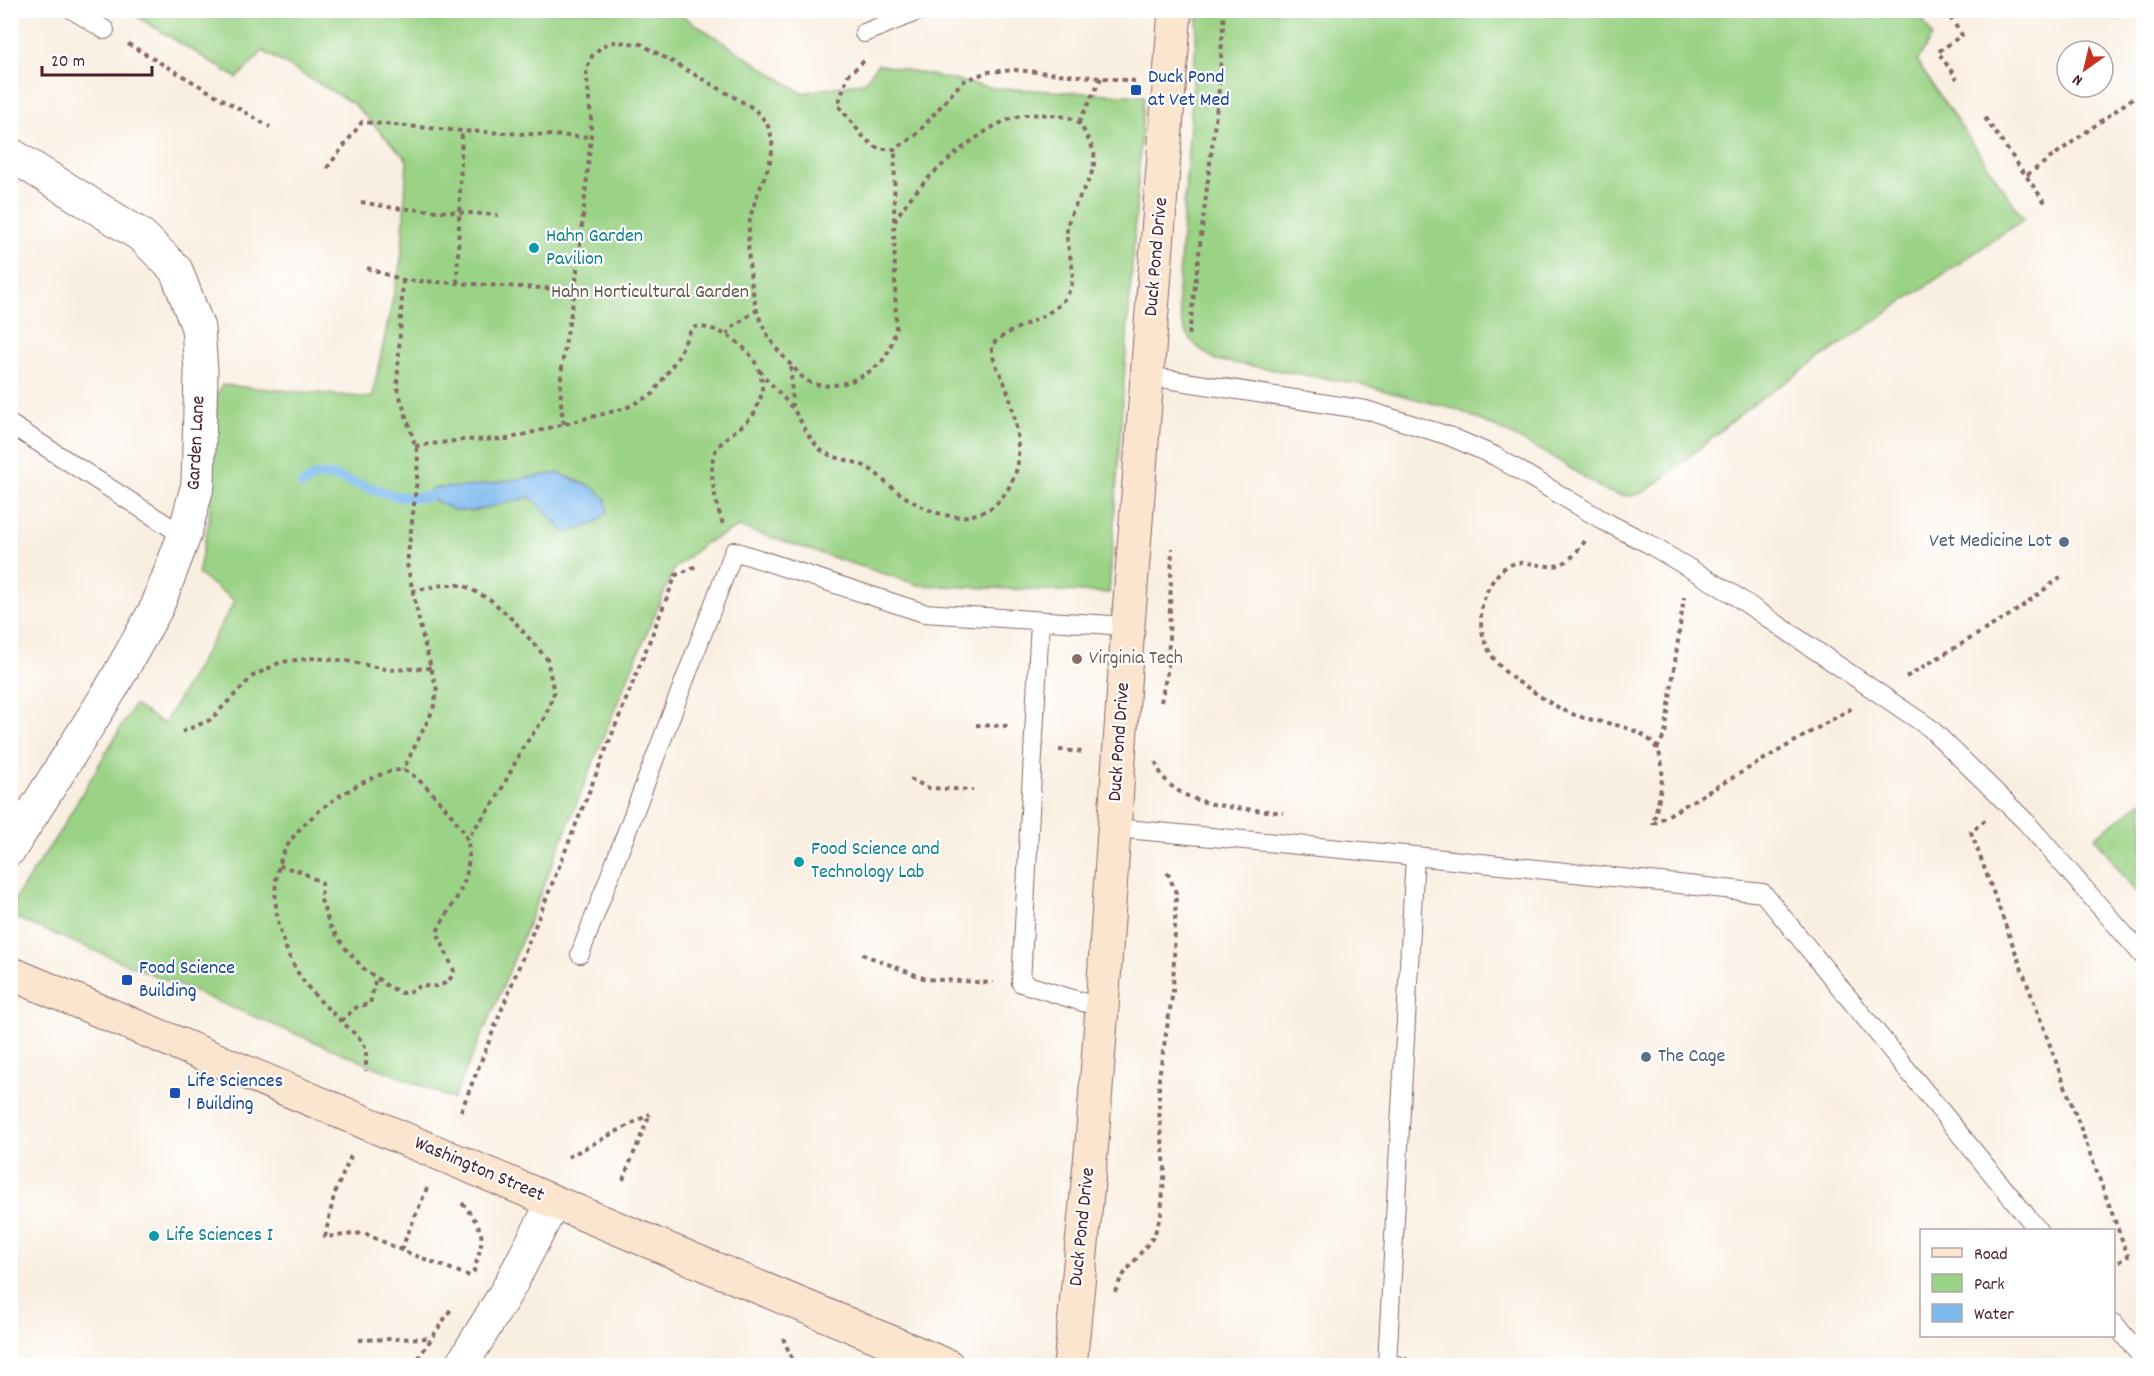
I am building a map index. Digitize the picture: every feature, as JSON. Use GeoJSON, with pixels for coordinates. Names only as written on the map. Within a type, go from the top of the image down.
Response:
{"type":"FeatureCollection","features":[{"type":"Feature","properties":{"kind":"street","name":"Duck Pond Drive"},"geometry":{"type":"LineString","coordinates":[[1070,1365],[1102,1008],[1128,626],[1175,10]]}},
{"type":"Feature","properties":{"kind":"street","name":"Garden Lane"},"geometry":{"type":"LineString","coordinates":[[10,154],[142,236],[176,270],[198,328],[201,372],[198,484],[184,536],[157,608],[111,689],[10,849]]}},
{"type":"Feature","properties":{"kind":"street","name":"Washington Street"},"geometry":{"type":"LineString","coordinates":[[10,973],[461,1162],[553,1203],[948,1365]]}},
{"type":"Feature","properties":{"kind":"street"},"geometry":{"type":"LineString","coordinates":[[461,1365],[508,1289],[553,1203]]}},
{"type":"Feature","properties":{"kind":"lane"},"geometry":{"type":"LineString","coordinates":[[74,10],[105,30]]}},
{"type":"Feature","properties":{"kind":"lane"},"geometry":{"type":"LineString","coordinates":[[864,33],[921,10]]}},
{"type":"Feature","properties":{"kind":"lane"},"geometry":{"type":"LineString","coordinates":[[1147,376],[1366,410],[1449,436],[1504,461],[1604,521],[1647,543],[1731,593],[1930,728],[2026,822],[2144,957]]}},
{"type":"Feature","properties":{"kind":"lane"},"geometry":{"type":"LineString","coordinates":[[10,424],[184,536]]}},
{"type":"Feature","properties":{"kind":"lane"},"geometry":{"type":"LineString","coordinates":[[580,954],[734,551],[924,613],[1128,626]]}},
{"type":"Feature","properties":{"kind":"lane"},"geometry":{"type":"LineString","coordinates":[[1040,621],[1021,983],[1102,1008]]}},
{"type":"Feature","properties":{"kind":"lane"},"geometry":{"type":"LineString","coordinates":[[1115,828],[1414,856],[1763,893],[2037,1229]]}},
{"type":"Feature","properties":{"kind":"lane"},"geometry":{"type":"LineString","coordinates":[[1402,1365],[1387,1364],[1414,856]]}},
{"type":"Feature","properties":{"kind":"lane"},"geometry":{"type":"LineString","coordinates":[[2115,1324],[2144,1360]]}},
{"type":"Feature","properties":{"kind":"path"},"geometry":{"type":"LineString","coordinates":[[1188,338],[1219,89],[1224,10]]}},
{"type":"Feature","properties":{"kind":"path"},"geometry":{"type":"LineString","coordinates":[[1945,10],[1962,35],[1938,52],[1957,80]]}},
{"type":"Feature","properties":{"kind":"path"},"geometry":{"type":"LineString","coordinates":[[2137,14],[2144,23]]}},
{"type":"Feature","properties":{"kind":"path"},"geometry":{"type":"LineString","coordinates":[[105,30],[270,127]]}},
{"type":"Feature","properties":{"kind":"path"},"geometry":{"type":"LineString","coordinates":[[564,424],[562,413],[563,352],[574,290],[591,137],[586,70],[592,56],[602,46],[614,42],[641,44],[753,108],[766,119],[772,139],[772,155],[750,219],[748,250],[757,310],[775,348],[806,380],[821,385],[850,381],[869,372],[883,359],[892,343],[896,328],[895,149]]}},
{"type":"Feature","properties":{"kind":"path"},"geometry":{"type":"LineString","coordinates":[[866,60],[848,75],[838,105],[865,139],[879,149],[895,149],[915,136],[962,82],[987,72],[1015,69],[1136,81]]}},
{"type":"Feature","properties":{"kind":"path"},"geometry":{"type":"LineString","coordinates":[[1080,122],[1101,78]]}},
{"type":"Feature","properties":{"kind":"path"},"geometry":{"type":"LineString","coordinates":[[2027,176],[2144,90]]}},
{"type":"Feature","properties":{"kind":"path"},"geometry":{"type":"LineString","coordinates":[[415,446],[463,440],[507,439],[618,411],[641,402],[652,394],[678,357],[689,333],[695,327],[704,326],[727,335],[747,352],[792,408],[809,437],[822,451],[832,457],[868,468],[890,486],[928,510],[955,518],[976,516],[994,506],[1011,484],[1017,467],[1016,429],[1012,404],[993,359],[992,345],[1000,337],[1047,314],[1067,295],[1073,268],[1066,229],[1094,165],[1094,150],[1080,122],[1068,117],[1028,114],[1008,119],[963,146],[947,160],[900,210],[894,224]]}},
{"type":"Feature","properties":{"kind":"path"},"geometry":{"type":"LineString","coordinates":[[1985,118],[2046,204]]}},
{"type":"Feature","properties":{"kind":"path"},"geometry":{"type":"LineString","coordinates":[[327,168],[362,122],[591,137]]}},
{"type":"Feature","properties":{"kind":"path"},"geometry":{"type":"LineString","coordinates":[[457,284],[462,130]]}},
{"type":"Feature","properties":{"kind":"path"},"geometry":{"type":"LineString","coordinates":[[361,202],[394,208],[498,215]]}},
{"type":"Feature","properties":{"kind":"path"},"geometry":{"type":"LineString","coordinates":[[367,268],[403,280],[574,290]]}},
{"type":"Feature","properties":{"kind":"path"},"geometry":{"type":"LineString","coordinates":[[403,280],[396,387],[417,454],[417,479],[407,564],[437,690],[430,717],[403,770]]}},
{"type":"Feature","properties":{"kind":"path"},"geometry":{"type":"LineString","coordinates":[[727,335],[731,328],[757,310]]}},
{"type":"Feature","properties":{"kind":"path"},"geometry":{"type":"LineString","coordinates":[[791,365],[792,408]]}},
{"type":"Feature","properties":{"kind":"path"},"geometry":{"type":"LineString","coordinates":[[734,551],[720,516],[715,495],[713,462],[716,450],[754,415],[764,385],[760,371]]}},
{"type":"Feature","properties":{"kind":"path"},"geometry":{"type":"LineString","coordinates":[[1588,537],[1576,553],[1558,565],[1547,566],[1524,561],[1506,567],[1498,573],[1481,607],[1480,621],[1484,640],[1493,658],[1508,675],[1557,708],[1578,716],[1637,731],[1650,740],[1657,749],[1661,762],[1653,824],[1858,705]]}},
{"type":"Feature","properties":{"kind":"path"},"geometry":{"type":"LineString","coordinates":[[1657,749],[1665,734],[1688,567]]}},
{"type":"Feature","properties":{"kind":"path"},"geometry":{"type":"LineString","coordinates":[[461,1111],[676,575]]}},
{"type":"Feature","properties":{"kind":"path"},"geometry":{"type":"LineString","coordinates":[[1902,679],[2013,613],[2061,577]]}},
{"type":"Feature","properties":{"kind":"path"},"geometry":{"type":"LineString","coordinates":[[279,866],[300,871],[322,883],[321,900],[330,926],[363,968],[389,987],[402,993],[415,991],[420,985],[430,987],[443,985],[452,978],[454,971],[437,932],[467,873],[467,838],[496,800],[522,749],[545,717],[554,693],[547,659],[514,621],[491,600],[463,585],[443,585],[412,591]]}},
{"type":"Feature","properties":{"kind":"path"},"geometry":{"type":"LineString","coordinates":[[182,732],[210,720],[253,676],[281,662],[314,658],[348,661],[389,670],[431,668]]}},
{"type":"Feature","properties":{"kind":"path"},"geometry":{"type":"LineString","coordinates":[[1050,750],[1086,752]]}},
{"type":"Feature","properties":{"kind":"path"},"geometry":{"type":"LineString","coordinates":[[1153,754],[1159,772],[1185,796],[1201,802],[1294,814]]}},
{"type":"Feature","properties":{"kind":"path"},"geometry":{"type":"LineString","coordinates":[[366,1071],[366,1048],[360,1039],[308,987],[288,955],[279,926],[277,882],[283,854],[295,835],[323,808],[336,798],[388,771],[403,770],[412,773],[424,783],[467,838]]}},
{"type":"Feature","properties":{"kind":"path"},"geometry":{"type":"LineString","coordinates":[[910,779],[929,788],[973,790]]}},
{"type":"Feature","properties":{"kind":"path"},"geometry":{"type":"LineString","coordinates":[[2005,801],[1971,832],[2128,1256],[2115,1265]]}},
{"type":"Feature","properties":{"kind":"path"},"geometry":{"type":"LineString","coordinates":[[1113,1297],[1121,1278],[1154,1236],[1161,1214],[1165,1167],[1159,1111],[1159,1077],[1173,991],[1176,917],[1176,893],[1166,868]]}},
{"type":"Feature","properties":{"kind":"path"},"geometry":{"type":"LineString","coordinates":[[862,954],[926,979],[964,983]]}},
{"type":"Feature","properties":{"kind":"path"},"geometry":{"type":"LineString","coordinates":[[341,1021],[358,1006],[370,1004],[376,977]]}},
{"type":"Feature","properties":{"kind":"path"},"geometry":{"type":"LineString","coordinates":[[568,1157],[651,1113],[623,1180]]}},
{"type":"Feature","properties":{"kind":"path"},"geometry":{"type":"LineString","coordinates":[[351,1156],[334,1196],[325,1237],[364,1233],[472,1277]]}},
{"type":"Feature","properties":{"kind":"path"},"geometry":{"type":"LineString","coordinates":[[401,1250],[427,1188]]}},
{"type":"Feature","properties":{"kind":"path"},"geometry":{"type":"LineString","coordinates":[[462,1202],[479,1224],[483,1240],[472,1277],[466,1286]]}},
{"type":"Feature","properties":{"kind":"path"},"geometry":{"type":"LineString","coordinates":[[413,1365],[455,1303]]}},
{"type":"Feature","properties":{"kind":"path"},"geometry":{"type":"LineString","coordinates":[[359,1340],[431,1338]]}},
{"type":"Feature","properties":{"kind":"path"},"geometry":{"type":"LineString","coordinates":[[783,1338],[795,1365]]}},
{"type":"Feature","properties":{"kind":"green space","name":"Hahn Horticultural Garden"},"geometry":{"type":"Polygon","coordinates":[[[128,11],[675,11],[802,93],[864,82],[878,64],[993,88],[1144,96],[1109,593],[919,585],[739,527],[705,543],[674,569],[497,1001],[453,1099],[11,916],[11,905],[62,828],[134,705],[164,724],[235,601],[198,574],[209,521],[216,397],[222,385],[372,398],[402,255],[407,160],[354,104],[263,51],[237,78],[128,11]]]}},
{"type":"Feature","properties":{"kind":"green space"},"geometry":{"type":"Polygon","coordinates":[[[1198,11],[1918,11],[1932,36],[1917,62],[2024,219],[1749,407],[1655,485],[1642,493],[1629,496],[1615,494],[1604,490],[1556,459],[1506,432],[1458,410],[1359,384],[1216,360],[1197,347],[1183,324],[1178,293],[1198,11]]]}},
{"type":"Feature","properties":{"kind":"green space"},"geometry":{"type":"Polygon","coordinates":[[[2143,801],[2143,902],[2095,837],[2143,801]]]}},
{"type":"Feature","properties":{"kind":"water"},"geometry":{"type":"Polygon","coordinates":[[[558,473],[592,487],[606,499],[607,512],[595,523],[567,533],[530,497],[473,511],[454,510],[428,497],[432,488],[466,487],[558,473]]]}},
{"type":"Feature","properties":{"kind":"waterway"},"geometry":{"type":"LineString","coordinates":[[302,485],[315,476],[332,476],[400,497],[428,497]]}},
{"type":"Feature","properties":{"kind":"place","name":"Duck Pond at Vet Med"},"geometry":{"type":"Point","coordinates":[1136,90]}},
{"type":"Feature","properties":{"kind":"place","name":"Hahn Garden Pavilion"},"geometry":{"type":"Point","coordinates":[534,248]}},
{"type":"Feature","properties":{"kind":"place","name":"Vet Medicine Lot"},"geometry":{"type":"Point","coordinates":[2064,542]}},
{"type":"Feature","properties":{"kind":"place","name":"Virginia Tech"},"geometry":{"type":"Point","coordinates":[1077,659]}},
{"type":"Feature","properties":{"kind":"place","name":"Food Science and Technology Lab"},"geometry":{"type":"Point","coordinates":[799,862]}},
{"type":"Feature","properties":{"kind":"place","name":"Food Science Building"},"geometry":{"type":"Point","coordinates":[127,980]}},
{"type":"Feature","properties":{"kind":"place","name":"The Cage"},"geometry":{"type":"Point","coordinates":[1646,1057]}},
{"type":"Feature","properties":{"kind":"place","name":"Life Sciences 1 Building"},"geometry":{"type":"Point","coordinates":[175,1093]}},
{"type":"Feature","properties":{"kind":"place","name":"Life Sciences I"},"geometry":{"type":"Point","coordinates":[154,1236]}}]}
